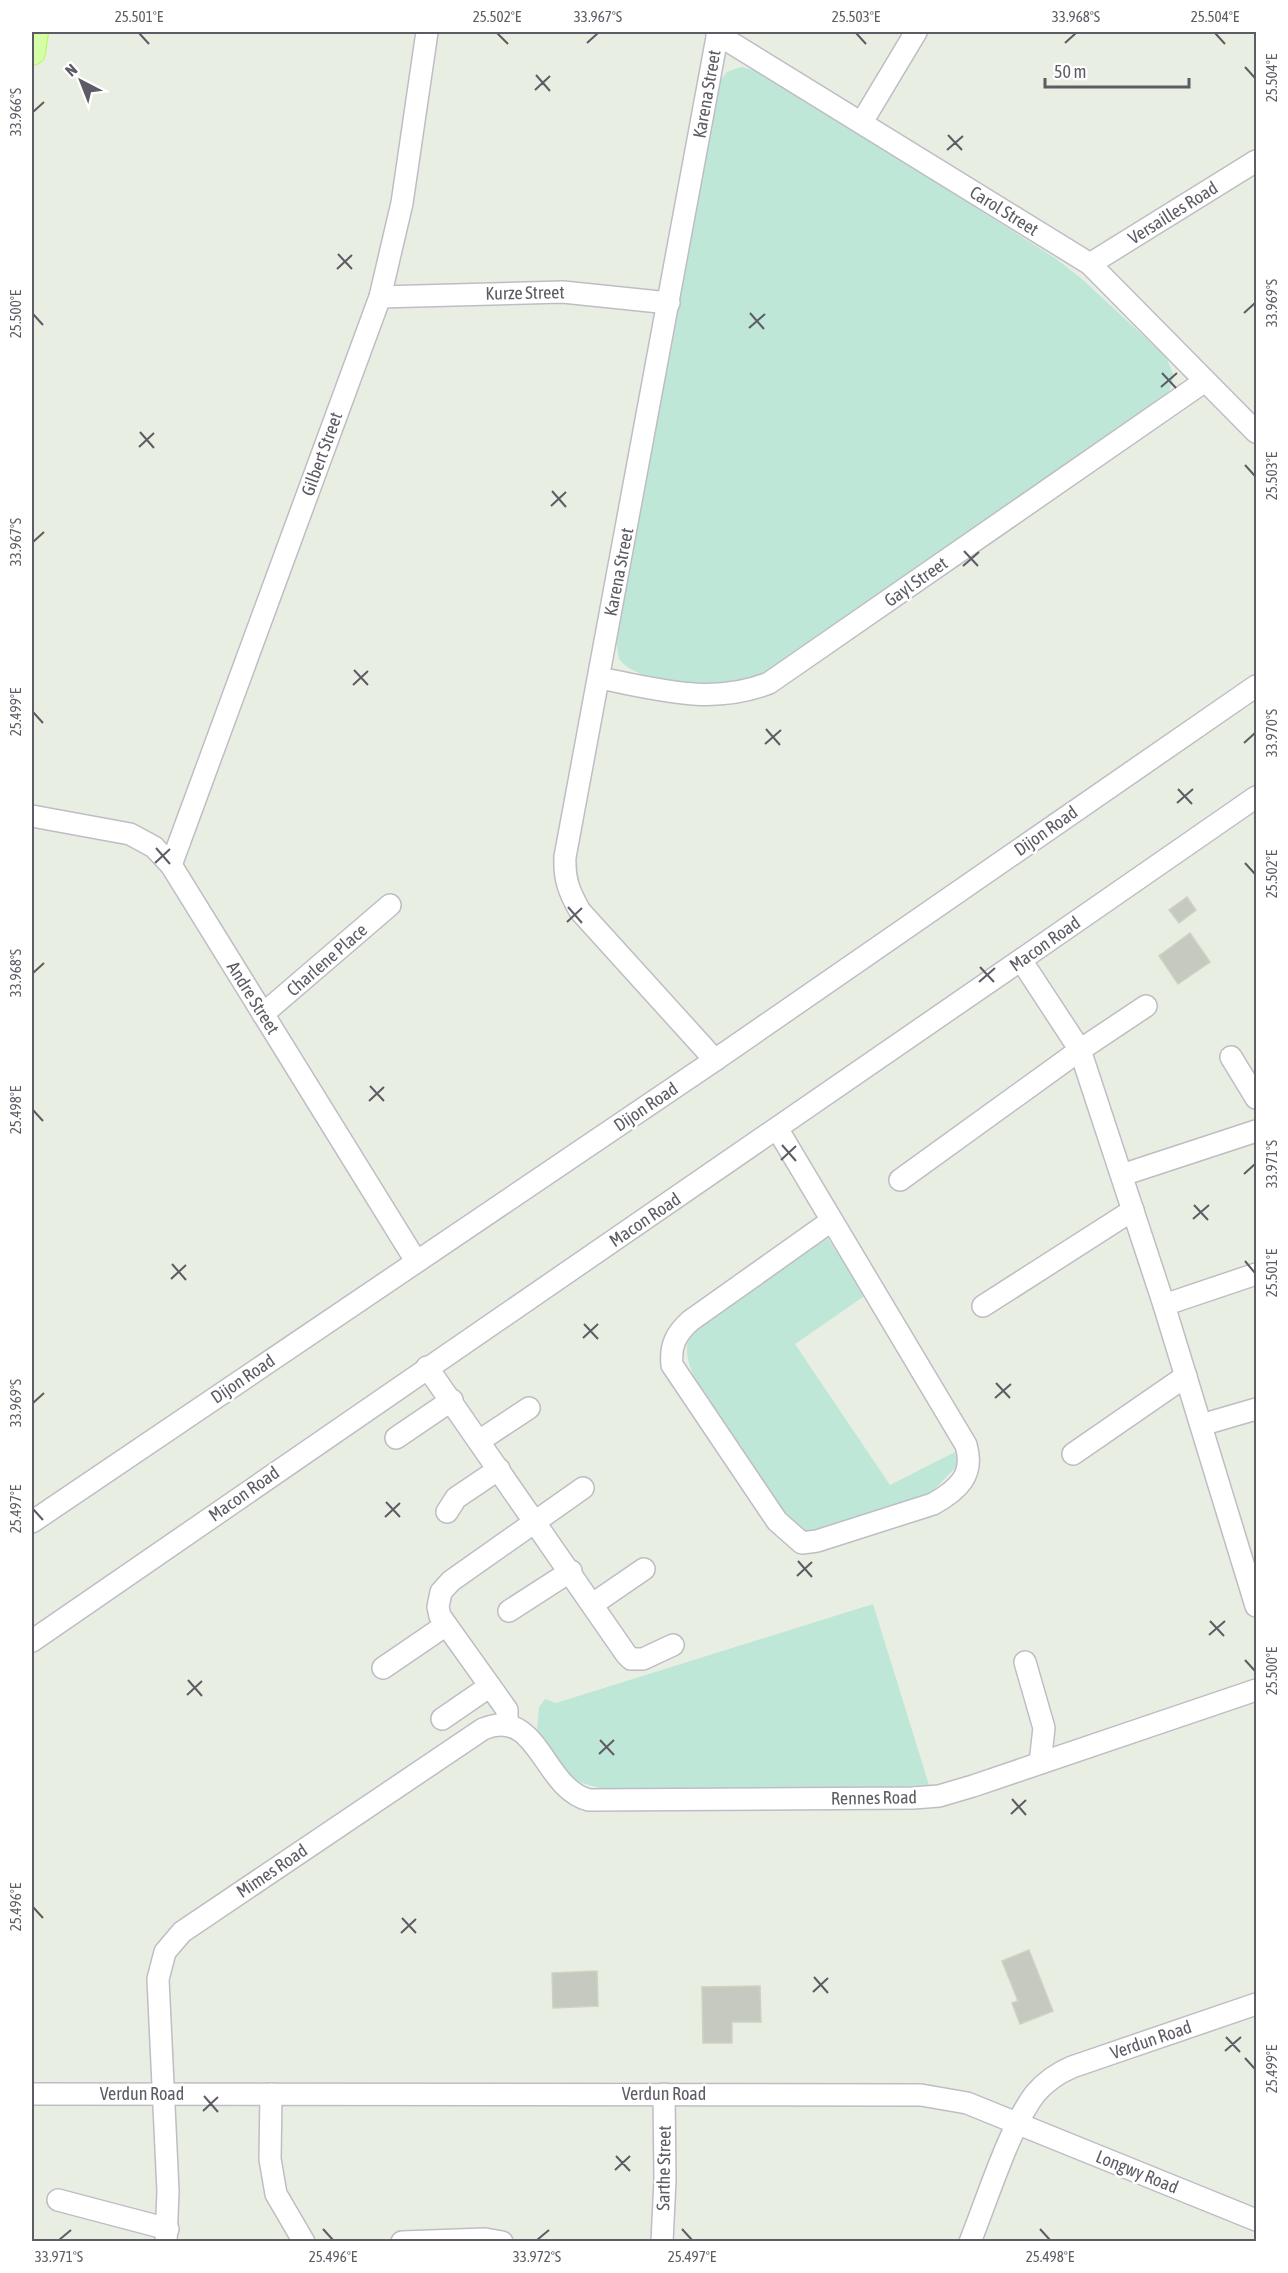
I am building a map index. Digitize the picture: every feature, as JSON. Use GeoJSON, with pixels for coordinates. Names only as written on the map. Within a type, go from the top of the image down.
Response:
{"type":"FeatureCollection","features":[{"type":"Feature","properties":{"kind":"main road"},"geometry":{"type":"LineString","coordinates":[[32,52],[35,32]]}},
{"type":"Feature","properties":{"kind":"street","name":"Gilbert Street"},"geometry":{"type":"LineString","coordinates":[[171,865],[380,297],[402,203],[427,32]]}},
{"type":"Feature","properties":{"kind":"street"},"geometry":{"type":"LineString","coordinates":[[862,122],[916,32]]}},
{"type":"Feature","properties":{"kind":"street","name":"Carol Street"},"geometry":{"type":"LineString","coordinates":[[718,33],[1090,264],[1257,432]]}},
{"type":"Feature","properties":{"kind":"street","name":"Karena Street"},"geometry":{"type":"LineString","coordinates":[[715,1060],[580,911],[570,894],[565,876],[566,857],[718,33]]}},
{"type":"Feature","properties":{"kind":"street","name":"Versailles Road"},"geometry":{"type":"LineString","coordinates":[[1090,264],[1257,161]]}},
{"type":"Feature","properties":{"kind":"street","name":"Kurze Street"},"geometry":{"type":"LineString","coordinates":[[380,297],[563,292],[669,303]]}},
{"type":"Feature","properties":{"kind":"street","name":"Gayl Street"},"geometry":{"type":"LineString","coordinates":[[599,678],[695,696],[747,692],[769,683],[1205,381]]}},
{"type":"Feature","properties":{"kind":"street","name":"Dijon Road"},"geometry":{"type":"LineString","coordinates":[[32,1522],[715,1060],[1257,686]]}},
{"type":"Feature","properties":{"kind":"street","name":"Macon Road"},"geometry":{"type":"LineString","coordinates":[[32,1641],[428,1367],[778,1130],[1257,797]]}},
{"type":"Feature","properties":{"kind":"street","name":"Andre Street"},"geometry":{"type":"LineString","coordinates":[[32,816],[130,834],[154,847],[171,865],[416,1261]]}},
{"type":"Feature","properties":{"kind":"street","name":"Charlene Place"},"geometry":{"type":"LineString","coordinates":[[263,1014],[390,905]]}},
{"type":"Feature","properties":{"kind":"street"},"geometry":{"type":"LineString","coordinates":[[1021,960],[1080,1050],[1164,1305],[1257,1606]]}},
{"type":"Feature","properties":{"kind":"street"},"geometry":{"type":"LineString","coordinates":[[900,1180],[1080,1050],[1146,1006]]}},
{"type":"Feature","properties":{"kind":"street"},"geometry":{"type":"LineString","coordinates":[[1231,1057],[1257,1098]]}},
{"type":"Feature","properties":{"kind":"street"},"geometry":{"type":"LineString","coordinates":[[778,1130],[966,1445],[970,1459],[968,1471],[960,1483],[948,1496],[933,1504],[817,1541],[802,1543],[784,1529],[760,1497],[672,1365],[671,1353],[679,1332],[690,1321],[831,1221]]}},
{"type":"Feature","properties":{"kind":"street"},"geometry":{"type":"LineString","coordinates":[[1122,1174],[1257,1131]]}},
{"type":"Feature","properties":{"kind":"street"},"geometry":{"type":"LineString","coordinates":[[983,1306],[1133,1210]]}},
{"type":"Feature","properties":{"kind":"street"},"geometry":{"type":"LineString","coordinates":[[1164,1305],[1257,1275]]}},
{"type":"Feature","properties":{"kind":"street"},"geometry":{"type":"LineString","coordinates":[[428,1367],[631,1659],[643,1659],[673,1645]]}},
{"type":"Feature","properties":{"kind":"street"},"geometry":{"type":"LineString","coordinates":[[1073,1454],[1186,1376]]}},
{"type":"Feature","properties":{"kind":"street"},"geometry":{"type":"LineString","coordinates":[[396,1438],[452,1400]]}},
{"type":"Feature","properties":{"kind":"street"},"geometry":{"type":"LineString","coordinates":[[479,1441],[528,1408]]}},
{"type":"Feature","properties":{"kind":"street"},"geometry":{"type":"LineString","coordinates":[[1201,1425],[1257,1409]]}},
{"type":"Feature","properties":{"kind":"street"},"geometry":{"type":"LineString","coordinates":[[447,1512],[456,1498],[499,1468]]}},
{"type":"Feature","properties":{"kind":"street"},"geometry":{"type":"LineString","coordinates":[[507,1725],[509,1714],[446,1624],[438,1607],[441,1592],[447,1584],[584,1488]]}},
{"type":"Feature","properties":{"kind":"street"},"geometry":{"type":"LineString","coordinates":[[593,1604],[645,1570]]}},
{"type":"Feature","properties":{"kind":"street"},"geometry":{"type":"LineString","coordinates":[[509,1611],[571,1571]]}},
{"type":"Feature","properties":{"kind":"street"},"geometry":{"type":"LineString","coordinates":[[383,1668],[446,1624]]}},
{"type":"Feature","properties":{"kind":"street"},"geometry":{"type":"LineString","coordinates":[[1025,1662],[1044,1728],[1040,1763]]}},
{"type":"Feature","properties":{"kind":"street"},"geometry":{"type":"LineString","coordinates":[[442,1719],[490,1686]]}},
{"type":"Feature","properties":{"kind":"street","name":"Rennes Road"},"geometry":{"type":"LineString","coordinates":[[507,1725],[523,1731],[566,1788],[580,1798],[589,1800],[939,1796],[1257,1690]]}},
{"type":"Feature","properties":{"kind":"street","name":"Mimes Road"},"geometry":{"type":"LineString","coordinates":[[167,2235],[164,2094],[158,1979],[160,1963],[174,1941],[191,1925],[473,1735],[492,1725],[507,1725]]}},
{"type":"Feature","properties":{"kind":"street","name":"Verdun Road"},"geometry":{"type":"LineString","coordinates":[[32,2094],[921,2095],[967,2103],[1018,2123],[1035,2094],[1062,2071],[1257,2004]]}},
{"type":"Feature","properties":{"kind":"street"},"geometry":{"type":"LineString","coordinates":[[271,2094],[270,2159],[276,2194],[304,2241]]}},
{"type":"Feature","properties":{"kind":"street","name":"Sarthe Street"},"geometry":{"type":"LineString","coordinates":[[662,2241],[665,2180],[664,2094]]}},
{"type":"Feature","properties":{"kind":"street"},"geometry":{"type":"LineString","coordinates":[[970,2241],[1018,2123]]}},
{"type":"Feature","properties":{"kind":"street","name":"Longwy Road"},"geometry":{"type":"LineString","coordinates":[[1018,2123],[1257,2220]]}},
{"type":"Feature","properties":{"kind":"street"},"geometry":{"type":"LineString","coordinates":[[58,2200],[167,2235]]}},
{"type":"Feature","properties":{"kind":"street"},"geometry":{"type":"LineString","coordinates":[[402,2241],[485,2239],[502,2241]]}},
{"type":"Feature","properties":{"kind":"green space"},"geometry":{"type":"Polygon","coordinates":[[[741,67],[763,72],[1055,258],[1082,279],[1166,357],[1174,376],[1168,395],[773,668],[735,683],[686,684],[654,678],[628,667],[619,659],[616,639],[718,83],[727,72],[741,67]]]}},
{"type":"Feature","properties":{"kind":"green space"},"geometry":{"type":"Polygon","coordinates":[[[826,1236],[866,1295],[795,1344],[890,1485],[955,1452],[958,1465],[926,1498],[820,1534],[801,1530],[789,1522],[694,1376],[689,1364],[687,1342],[690,1330],[826,1236]]]}},
{"type":"Feature","properties":{"kind":"green space"},"geometry":{"type":"Polygon","coordinates":[[[873,1604],[929,1785],[855,1789],[603,1789],[572,1780],[548,1751],[537,1729],[539,1707],[545,1699],[556,1703],[873,1604]]]}},
{"type":"Feature","properties":{"kind":"building"},"geometry":{"type":"Polygon","coordinates":[[[1187,897],[1196,910],[1179,923],[1169,910],[1187,897]]]}},
{"type":"Feature","properties":{"kind":"building"},"geometry":{"type":"Polygon","coordinates":[[[1190,933],[1210,962],[1178,984],[1159,956],[1190,933]]]}},
{"type":"Feature","properties":{"kind":"building"},"geometry":{"type":"Polygon","coordinates":[[[1029,1950],[1053,2011],[1020,2024],[1012,2003],[1018,2001],[1002,1961],[1029,1950]]]}},
{"type":"Feature","properties":{"kind":"building"},"geometry":{"type":"Polygon","coordinates":[[[597,1971],[598,2006],[553,2008],[552,1973],[597,1971]]]}},
{"type":"Feature","properties":{"kind":"building"},"geometry":{"type":"Polygon","coordinates":[[[760,1986],[761,2022],[732,2022],[732,2043],[703,2043],[702,1987],[760,1986]]]}}]}
